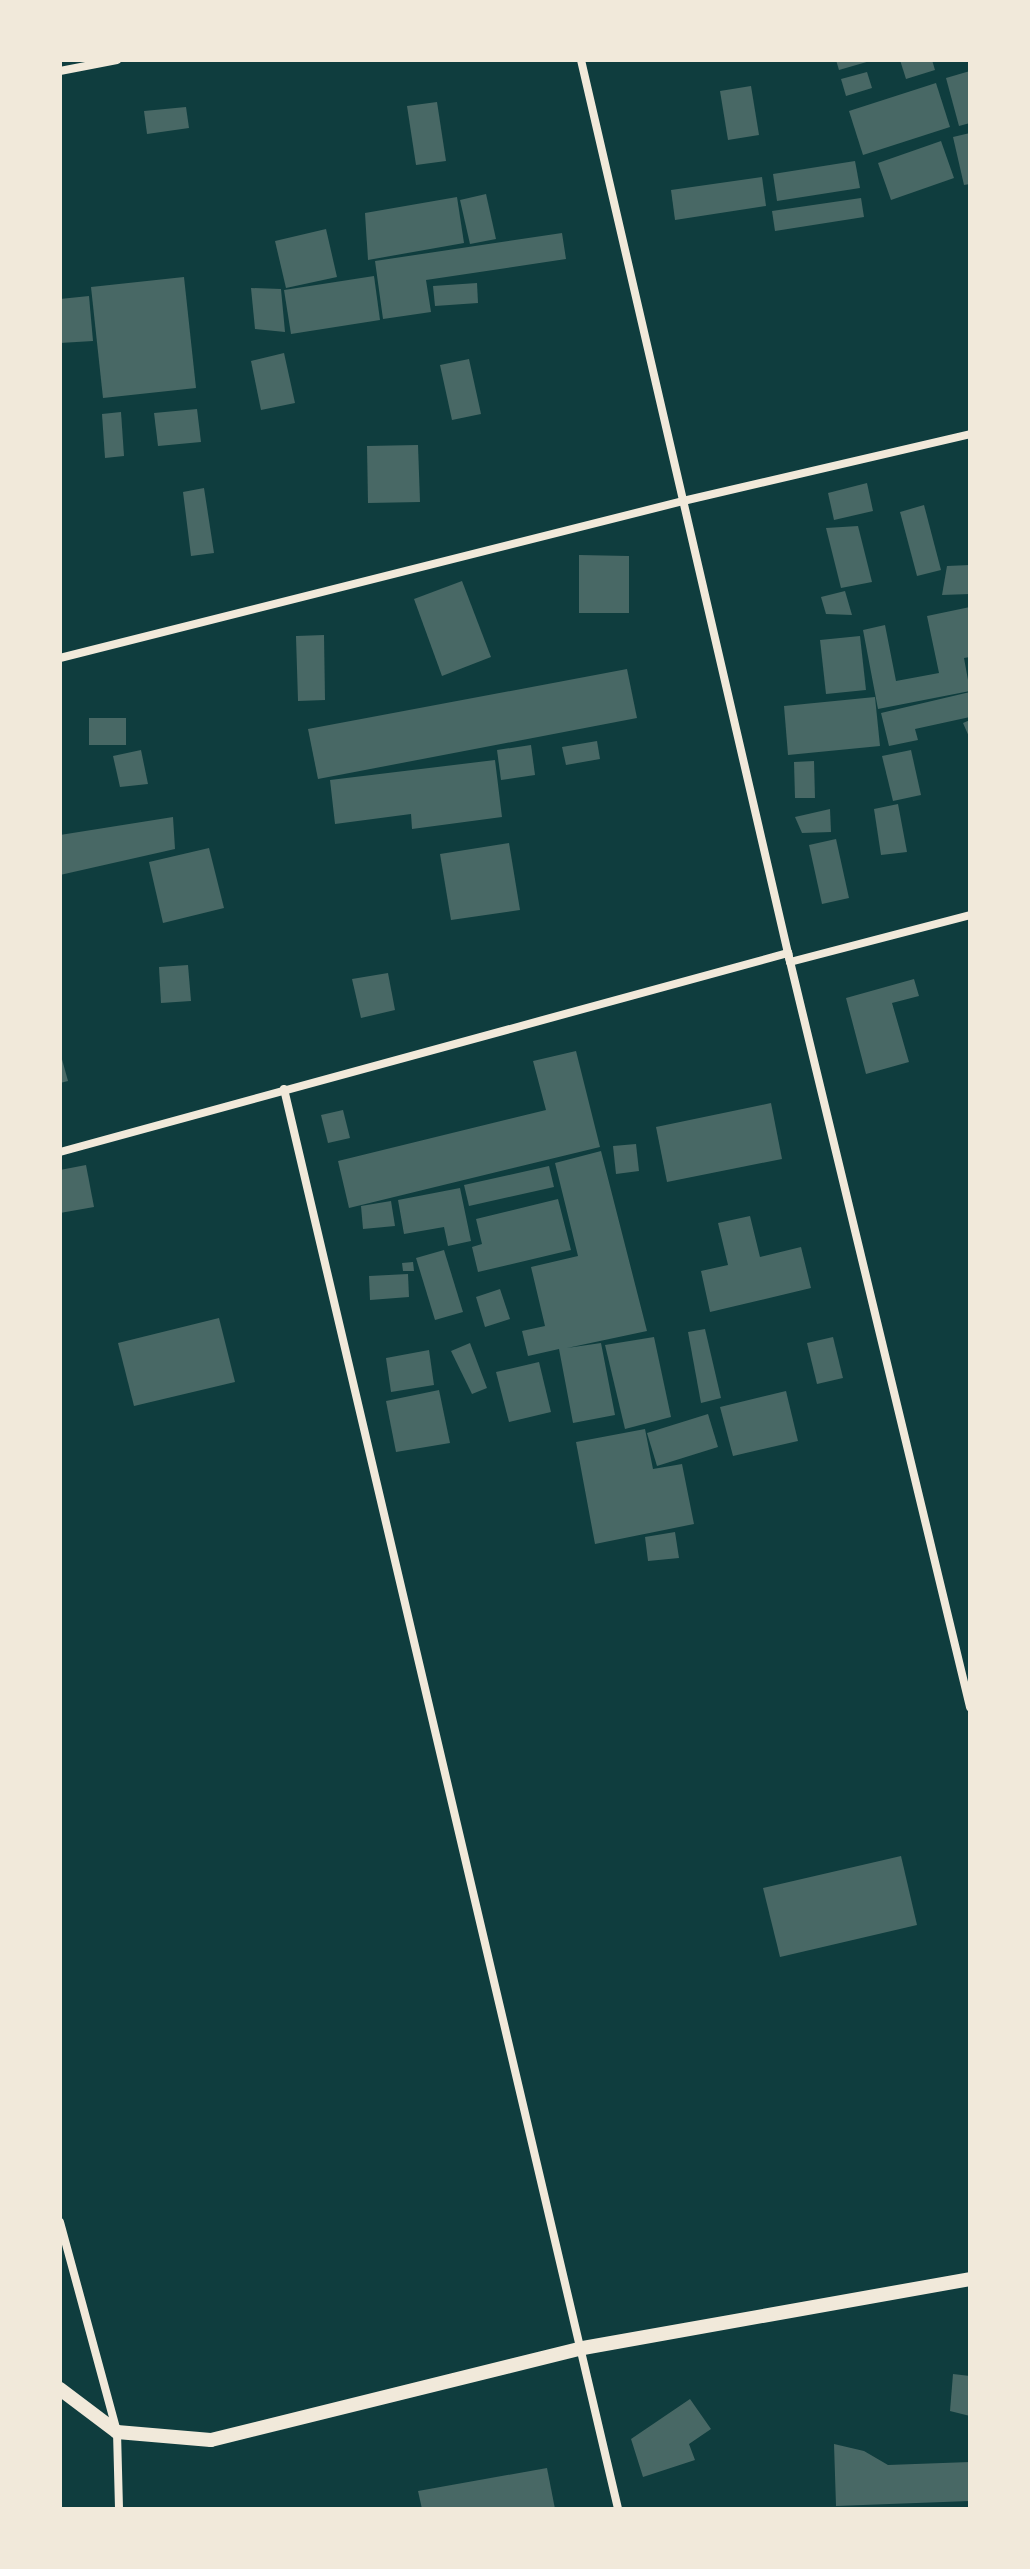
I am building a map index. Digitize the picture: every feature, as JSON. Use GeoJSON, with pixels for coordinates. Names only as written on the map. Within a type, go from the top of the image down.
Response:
{"type":"FeatureCollection","features":[{"type":"Feature","properties":{"kind":"street"},"geometry":{"type":"LineString","coordinates":[[60,71],[117,60]]}},
{"type":"Feature","properties":{"kind":"street"},"geometry":{"type":"LineString","coordinates":[[581,60],[788,953],[970,1707]]}},
{"type":"Feature","properties":{"kind":"street"},"geometry":{"type":"LineString","coordinates":[[60,658],[683,501],[970,434]]}},
{"type":"Feature","properties":{"kind":"street"},"geometry":{"type":"LineString","coordinates":[[788,953],[790,962],[970,915]]}},
{"type":"Feature","properties":{"kind":"street"},"geometry":{"type":"LineString","coordinates":[[60,1152],[788,953]]}},
{"type":"Feature","properties":{"kind":"street"},"geometry":{"type":"LineString","coordinates":[[284,1089],[583,2348],[618,2509]]}},
{"type":"Feature","properties":{"kind":"street"},"geometry":{"type":"LineString","coordinates":[[60,2222],[117,2432],[119,2509]]}},
{"type":"Feature","properties":{"kind":"street"},"geometry":{"type":"LineString","coordinates":[[60,2389],[117,2432],[211,2440],[583,2348],[970,2279]]}},
{"type":"Feature","properties":{"kind":"building"},"geometry":{"type":"Polygon","coordinates":[[[836,60],[870,60],[870,61],[839,70],[836,60]]]}},
{"type":"Feature","properties":{"kind":"building"},"geometry":{"type":"Polygon","coordinates":[[[900,60],[932,60],[935,70],[906,79],[900,60]]]}},
{"type":"Feature","properties":{"kind":"building"},"geometry":{"type":"Polygon","coordinates":[[[970,71],[970,123],[959,126],[946,78],[970,71]]]}},
{"type":"Feature","properties":{"kind":"building"},"geometry":{"type":"Polygon","coordinates":[[[867,72],[872,88],[846,96],[841,79],[867,72]]]}},
{"type":"Feature","properties":{"kind":"building"},"geometry":{"type":"Polygon","coordinates":[[[936,83],[950,127],[863,155],[849,111],[936,83]]]}},
{"type":"Feature","properties":{"kind":"building"},"geometry":{"type":"Polygon","coordinates":[[[751,86],[759,135],[728,140],[720,91],[751,86]]]}},
{"type":"Feature","properties":{"kind":"building"},"geometry":{"type":"Polygon","coordinates":[[[437,102],[446,161],[416,165],[407,106],[437,102]]]}},
{"type":"Feature","properties":{"kind":"building"},"geometry":{"type":"Polygon","coordinates":[[[186,107],[189,128],[147,134],[144,111],[186,107]]]}},
{"type":"Feature","properties":{"kind":"building"},"geometry":{"type":"Polygon","coordinates":[[[970,133],[970,184],[964,185],[953,137],[970,133]]]}},
{"type":"Feature","properties":{"kind":"building"},"geometry":{"type":"Polygon","coordinates":[[[941,141],[954,178],[891,200],[878,163],[941,141]]]}},
{"type":"Feature","properties":{"kind":"building"},"geometry":{"type":"Polygon","coordinates":[[[855,161],[860,188],[777,201],[773,174],[855,161]]]}},
{"type":"Feature","properties":{"kind":"building"},"geometry":{"type":"Polygon","coordinates":[[[762,177],[766,206],[675,220],[671,190],[762,177]]]}},
{"type":"Feature","properties":{"kind":"building"},"geometry":{"type":"Polygon","coordinates":[[[486,194],[496,239],[470,244],[460,200],[486,194]]]}},
{"type":"Feature","properties":{"kind":"building"},"geometry":{"type":"Polygon","coordinates":[[[457,197],[464,243],[368,260],[365,213],[457,197]]]}},
{"type":"Feature","properties":{"kind":"building"},"geometry":{"type":"Polygon","coordinates":[[[861,198],[864,217],[775,231],[772,211],[861,198]]]}},
{"type":"Feature","properties":{"kind":"building"},"geometry":{"type":"Polygon","coordinates":[[[326,229],[337,277],[286,288],[275,241],[326,229]]]}},
{"type":"Feature","properties":{"kind":"building"},"geometry":{"type":"Polygon","coordinates":[[[562,233],[566,259],[426,280],[431,312],[383,319],[375,261],[562,233]]]}},
{"type":"Feature","properties":{"kind":"building"},"geometry":{"type":"Polygon","coordinates":[[[374,276],[380,320],[291,334],[284,290],[374,276]]]}},
{"type":"Feature","properties":{"kind":"building"},"geometry":{"type":"Polygon","coordinates":[[[184,277],[196,388],[103,398],[91,287],[184,277]]]}},
{"type":"Feature","properties":{"kind":"building"},"geometry":{"type":"Polygon","coordinates":[[[477,283],[478,303],[435,306],[433,286],[477,283]]]}},
{"type":"Feature","properties":{"kind":"building"},"geometry":{"type":"Polygon","coordinates":[[[251,288],[281,289],[285,332],[255,329],[251,288]]]}},
{"type":"Feature","properties":{"kind":"building"},"geometry":{"type":"Polygon","coordinates":[[[89,296],[93,341],[60,343],[60,299],[89,296]]]}},
{"type":"Feature","properties":{"kind":"building"},"geometry":{"type":"Polygon","coordinates":[[[284,353],[295,403],[261,410],[251,361],[284,353]]]}},
{"type":"Feature","properties":{"kind":"building"},"geometry":{"type":"Polygon","coordinates":[[[469,359],[481,414],[452,420],[440,365],[469,359]]]}},
{"type":"Feature","properties":{"kind":"building"},"geometry":{"type":"Polygon","coordinates":[[[197,409],[201,442],[158,446],[154,413],[197,409]]]}},
{"type":"Feature","properties":{"kind":"building"},"geometry":{"type":"Polygon","coordinates":[[[121,412],[124,456],[105,458],[102,414],[121,412]]]}},
{"type":"Feature","properties":{"kind":"building"},"geometry":{"type":"Polygon","coordinates":[[[418,445],[420,502],[368,503],[367,446],[418,445]]]}},
{"type":"Feature","properties":{"kind":"building"},"geometry":{"type":"Polygon","coordinates":[[[867,483],[873,511],[834,520],[828,493],[867,483]]]}},
{"type":"Feature","properties":{"kind":"building"},"geometry":{"type":"Polygon","coordinates":[[[204,488],[214,553],[191,556],[183,492],[204,488]]]}},
{"type":"Feature","properties":{"kind":"building"},"geometry":{"type":"Polygon","coordinates":[[[924,505],[941,570],[917,576],[900,512],[924,505]]]}},
{"type":"Feature","properties":{"kind":"building"},"geometry":{"type":"Polygon","coordinates":[[[858,526],[872,582],[841,588],[826,528],[858,526]]]}},
{"type":"Feature","properties":{"kind":"building"},"geometry":{"type":"Polygon","coordinates":[[[579,555],[629,556],[629,613],[579,613],[579,555]]]}},
{"type":"Feature","properties":{"kind":"building"},"geometry":{"type":"Polygon","coordinates":[[[970,565],[970,594],[942,595],[947,566],[970,565]]]}},
{"type":"Feature","properties":{"kind":"building"},"geometry":{"type":"Polygon","coordinates":[[[462,581],[491,657],[442,676],[414,599],[462,581]]]}},
{"type":"Feature","properties":{"kind":"building"},"geometry":{"type":"Polygon","coordinates":[[[845,591],[852,615],[826,614],[821,597],[845,591]]]}},
{"type":"Feature","properties":{"kind":"building"},"geometry":{"type":"Polygon","coordinates":[[[970,607],[970,657],[964,658],[970,691],[878,709],[863,630],[885,625],[896,681],[939,673],[927,616],[970,607]]]}},
{"type":"Feature","properties":{"kind":"building"},"geometry":{"type":"Polygon","coordinates":[[[324,635],[325,700],[298,701],[296,636],[324,635]]]}},
{"type":"Feature","properties":{"kind":"building"},"geometry":{"type":"Polygon","coordinates":[[[860,636],[866,690],[826,694],[820,640],[860,636]]]}},
{"type":"Feature","properties":{"kind":"building"},"geometry":{"type":"Polygon","coordinates":[[[627,669],[637,718],[318,779],[308,729],[627,669]]]}},
{"type":"Feature","properties":{"kind":"building"},"geometry":{"type":"Polygon","coordinates":[[[970,692],[970,717],[915,729],[918,740],[889,746],[881,713],[970,692]]]}},
{"type":"Feature","properties":{"kind":"building"},"geometry":{"type":"Polygon","coordinates":[[[875,697],[880,746],[788,755],[784,706],[875,697]]]}},
{"type":"Feature","properties":{"kind":"building"},"geometry":{"type":"Polygon","coordinates":[[[89,718],[126,718],[126,745],[89,745],[89,718]]]}},
{"type":"Feature","properties":{"kind":"building"},"geometry":{"type":"Polygon","coordinates":[[[970,720],[970,739],[963,723],[970,720]]]}},
{"type":"Feature","properties":{"kind":"building"},"geometry":{"type":"Polygon","coordinates":[[[597,741],[600,759],[566,765],[562,747],[597,741]]]}},
{"type":"Feature","properties":{"kind":"building"},"geometry":{"type":"Polygon","coordinates":[[[531,745],[535,775],[501,780],[497,750],[531,745]]]}},
{"type":"Feature","properties":{"kind":"building"},"geometry":{"type":"Polygon","coordinates":[[[141,750],[148,784],[120,787],[113,756],[141,750]]]}},
{"type":"Feature","properties":{"kind":"building"},"geometry":{"type":"Polygon","coordinates":[[[911,750],[921,795],[893,801],[882,756],[911,750]]]}},
{"type":"Feature","properties":{"kind":"building"},"geometry":{"type":"Polygon","coordinates":[[[495,760],[502,817],[412,829],[411,814],[335,824],[330,780],[495,760]]]}},
{"type":"Feature","properties":{"kind":"building"},"geometry":{"type":"Polygon","coordinates":[[[814,761],[815,798],[795,798],[794,762],[814,761]]]}},
{"type":"Feature","properties":{"kind":"building"},"geometry":{"type":"Polygon","coordinates":[[[898,804],[907,852],[881,855],[874,809],[898,804]]]}},
{"type":"Feature","properties":{"kind":"building"},"geometry":{"type":"Polygon","coordinates":[[[830,809],[831,832],[802,833],[795,817],[830,809]]]}},
{"type":"Feature","properties":{"kind":"building"},"geometry":{"type":"Polygon","coordinates":[[[173,817],[175,849],[60,875],[60,835],[173,817]]]}},
{"type":"Feature","properties":{"kind":"building"},"geometry":{"type":"Polygon","coordinates":[[[836,839],[849,898],[822,904],[809,845],[836,839]]]}},
{"type":"Feature","properties":{"kind":"building"},"geometry":{"type":"Polygon","coordinates":[[[509,843],[520,910],[451,920],[440,854],[509,843]]]}},
{"type":"Feature","properties":{"kind":"building"},"geometry":{"type":"Polygon","coordinates":[[[209,848],[224,908],[163,923],[149,862],[209,848]]]}},
{"type":"Feature","properties":{"kind":"building"},"geometry":{"type":"Polygon","coordinates":[[[188,965],[191,1001],[161,1003],[159,967],[188,965]]]}},
{"type":"Feature","properties":{"kind":"building"},"geometry":{"type":"Polygon","coordinates":[[[388,973],[395,1010],[361,1018],[352,979],[388,973]]]}},
{"type":"Feature","properties":{"kind":"building"},"geometry":{"type":"Polygon","coordinates":[[[914,979],[919,996],[892,1003],[909,1062],[866,1074],[846,998],[914,979]]]}},
{"type":"Feature","properties":{"kind":"building"},"geometry":{"type":"Polygon","coordinates":[[[576,1051],[600,1147],[349,1208],[338,1161],[546,1110],[533,1061],[576,1051]]]}},
{"type":"Feature","properties":{"kind":"building"},"geometry":{"type":"Polygon","coordinates":[[[60,1052],[68,1081],[60,1083],[60,1052]]]}},
{"type":"Feature","properties":{"kind":"building"},"geometry":{"type":"Polygon","coordinates":[[[771,1103],[782,1159],[667,1182],[656,1127],[771,1103]]]}},
{"type":"Feature","properties":{"kind":"building"},"geometry":{"type":"Polygon","coordinates":[[[343,1110],[350,1138],[328,1143],[321,1115],[343,1110]]]}},
{"type":"Feature","properties":{"kind":"building"},"geometry":{"type":"Polygon","coordinates":[[[636,1144],[639,1171],[616,1174],[613,1146],[636,1144]]]}},
{"type":"Feature","properties":{"kind":"building"},"geometry":{"type":"Polygon","coordinates":[[[601,1151],[647,1331],[567,1348],[601,1343],[615,1415],[573,1423],[559,1349],[528,1356],[522,1331],[545,1326],[531,1267],[578,1256],[555,1163],[601,1151]]]}},
{"type":"Feature","properties":{"kind":"building"},"geometry":{"type":"Polygon","coordinates":[[[86,1165],[94,1207],[60,1213],[60,1170],[86,1165]]]}},
{"type":"Feature","properties":{"kind":"building"},"geometry":{"type":"Polygon","coordinates":[[[549,1166],[554,1187],[469,1206],[464,1185],[549,1166]]]}},
{"type":"Feature","properties":{"kind":"building"},"geometry":{"type":"Polygon","coordinates":[[[460,1188],[471,1241],[448,1246],[444,1227],[404,1234],[398,1200],[460,1188]]]}},
{"type":"Feature","properties":{"kind":"building"},"geometry":{"type":"Polygon","coordinates":[[[558,1199],[571,1250],[478,1272],[472,1247],[482,1244],[476,1219],[558,1199]]]}},
{"type":"Feature","properties":{"kind":"building"},"geometry":{"type":"Polygon","coordinates":[[[391,1201],[395,1226],[363,1229],[361,1206],[391,1201]]]}},
{"type":"Feature","properties":{"kind":"building"},"geometry":{"type":"Polygon","coordinates":[[[750,1216],[760,1257],[801,1247],[811,1288],[710,1312],[701,1271],[728,1265],[718,1223],[750,1216]]]}},
{"type":"Feature","properties":{"kind":"building"},"geometry":{"type":"Polygon","coordinates":[[[444,1250],[463,1312],[435,1320],[416,1258],[444,1250]]]}},
{"type":"Feature","properties":{"kind":"building"},"geometry":{"type":"Polygon","coordinates":[[[413,1262],[414,1271],[403,1271],[402,1263],[413,1262]]]}},
{"type":"Feature","properties":{"kind":"building"},"geometry":{"type":"Polygon","coordinates":[[[408,1274],[409,1297],[370,1300],[369,1276],[408,1274]]]}},
{"type":"Feature","properties":{"kind":"building"},"geometry":{"type":"Polygon","coordinates":[[[500,1289],[510,1319],[485,1327],[476,1297],[500,1289]]]}},
{"type":"Feature","properties":{"kind":"building"},"geometry":{"type":"Polygon","coordinates":[[[219,1318],[235,1382],[134,1406],[118,1343],[219,1318]]]}},
{"type":"Feature","properties":{"kind":"building"},"geometry":{"type":"Polygon","coordinates":[[[705,1329],[721,1398],[701,1403],[688,1332],[705,1329]]]}},
{"type":"Feature","properties":{"kind":"building"},"geometry":{"type":"Polygon","coordinates":[[[654,1337],[671,1417],[625,1429],[605,1345],[654,1337]]]}},
{"type":"Feature","properties":{"kind":"building"},"geometry":{"type":"Polygon","coordinates":[[[833,1337],[843,1378],[817,1384],[807,1343],[833,1337]]]}},
{"type":"Feature","properties":{"kind":"building"},"geometry":{"type":"Polygon","coordinates":[[[470,1343],[487,1388],[472,1394],[451,1351],[470,1343]]]}},
{"type":"Feature","properties":{"kind":"building"},"geometry":{"type":"Polygon","coordinates":[[[429,1350],[434,1385],[391,1392],[386,1358],[429,1350]]]}},
{"type":"Feature","properties":{"kind":"building"},"geometry":{"type":"Polygon","coordinates":[[[539,1362],[551,1412],[509,1422],[496,1372],[539,1362]]]}},
{"type":"Feature","properties":{"kind":"building"},"geometry":{"type":"Polygon","coordinates":[[[439,1390],[450,1443],[396,1452],[386,1401],[439,1390]]]}},
{"type":"Feature","properties":{"kind":"building"},"geometry":{"type":"Polygon","coordinates":[[[786,1391],[798,1441],[733,1456],[720,1407],[786,1391]]]}},
{"type":"Feature","properties":{"kind":"building"},"geometry":{"type":"Polygon","coordinates":[[[708,1414],[718,1447],[657,1466],[647,1433],[708,1414]]]}},
{"type":"Feature","properties":{"kind":"building"},"geometry":{"type":"Polygon","coordinates":[[[645,1429],[653,1469],[682,1464],[694,1524],[595,1544],[576,1442],[645,1429]]]}},
{"type":"Feature","properties":{"kind":"building"},"geometry":{"type":"Polygon","coordinates":[[[675,1532],[679,1558],[648,1561],[645,1537],[675,1532]]]}},
{"type":"Feature","properties":{"kind":"building"},"geometry":{"type":"Polygon","coordinates":[[[901,1856],[917,1925],[780,1957],[763,1888],[901,1856]]]}},
{"type":"Feature","properties":{"kind":"building"},"geometry":{"type":"Polygon","coordinates":[[[953,2374],[970,2376],[970,2416],[950,2411],[953,2374]]]}},
{"type":"Feature","properties":{"kind":"building"},"geometry":{"type":"Polygon","coordinates":[[[690,2399],[711,2429],[689,2444],[695,2460],[643,2477],[631,2439],[690,2399]]]}},
{"type":"Feature","properties":{"kind":"building"},"geometry":{"type":"Polygon","coordinates":[[[834,2444],[864,2451],[888,2465],[970,2462],[970,2501],[836,2506],[834,2444]]]}},
{"type":"Feature","properties":{"kind":"building"},"geometry":{"type":"Polygon","coordinates":[[[547,2468],[555,2509],[422,2509],[418,2491],[547,2468]]]}}]}
